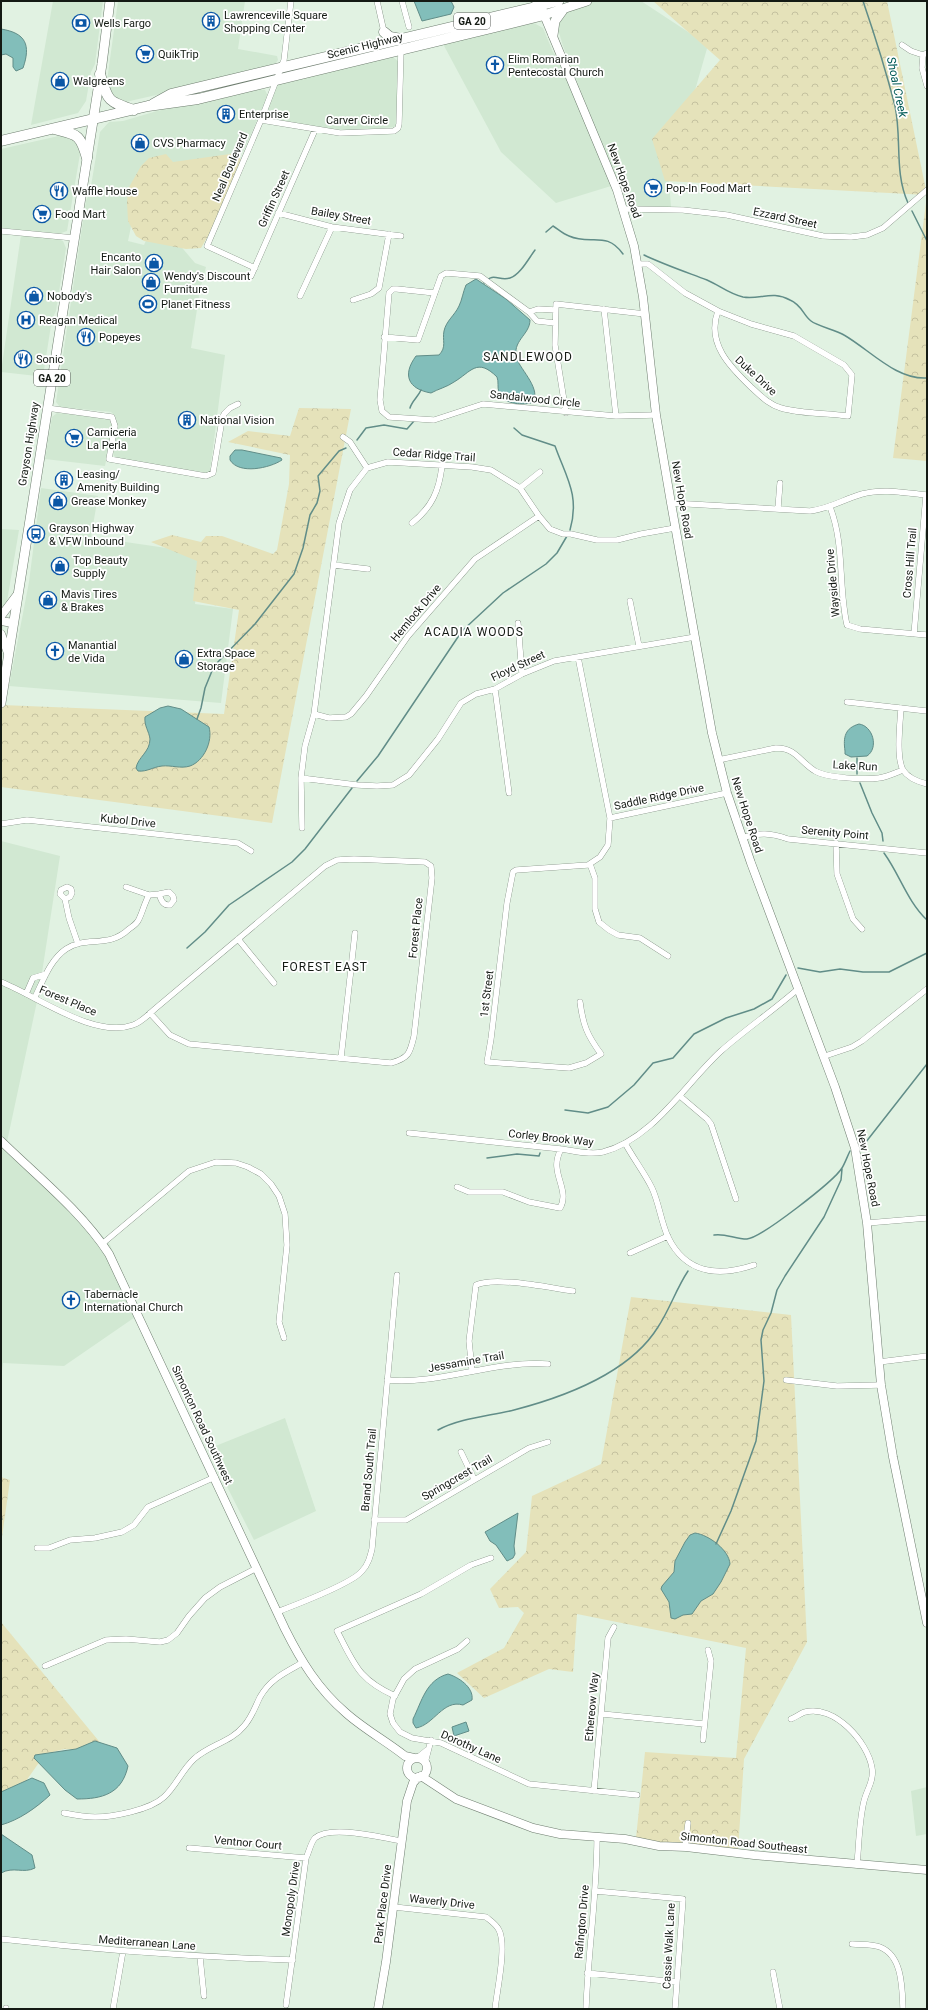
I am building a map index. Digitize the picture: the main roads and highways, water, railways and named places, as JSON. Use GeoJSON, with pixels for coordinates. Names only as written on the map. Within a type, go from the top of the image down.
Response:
{"type":"FeatureCollection","features":[{"type":"Feature","properties":{"kind":"highway","name":"Scenic Highway"},"geometry":{"type":"LineString","coordinates":[[148,106],[171,94],[379,46],[402,44],[523,5],[540,7]]}},
{"type":"Feature","properties":{"kind":"highway","name":"Scenic Highway"},"geometry":{"type":"LineString","coordinates":[[1,141],[148,106],[190,100],[276,80],[540,7]]}},
{"type":"Feature","properties":{"kind":"highway"},"geometry":{"type":"LineString","coordinates":[[379,46],[383,39],[384,32],[402,44]]}},
{"type":"Feature","properties":{"kind":"highway"},"geometry":{"type":"LineString","coordinates":[[100,74],[109,100],[115,104],[134,110]]}},
{"type":"Feature","properties":{"kind":"highway"},"geometry":{"type":"LineString","coordinates":[[52,128],[78,137],[83,142],[87,158]]}},
{"type":"Feature","properties":{"kind":"main road","name":"Grayson Highway"},"geometry":{"type":"LineString","coordinates":[[1,703],[87,158],[110,1]]}},
{"type":"Feature","properties":{"kind":"main road","name":"Scenic Highway"},"geometry":{"type":"LineString","coordinates":[[540,7],[559,1]]}},
{"type":"Feature","properties":{"kind":"main road","name":"Scenic Highway"},"geometry":{"type":"LineString","coordinates":[[540,7],[564,9],[587,1]]}},
{"type":"Feature","properties":{"kind":"main road"},"geometry":{"type":"LineString","coordinates":[[554,35],[555,21],[564,9]]}},
{"type":"Feature","properties":{"kind":"water"},"geometry":{"type":"Polygon","coordinates":[[[414,1],[451,1],[454,7],[451,14],[422,21],[414,1]]]}},
{"type":"Feature","properties":{"kind":"water"},"geometry":{"type":"Polygon","coordinates":[[[1,29],[16,34],[24,41],[26,53],[23,68],[16,71],[13,67],[13,58],[6,54],[1,55],[1,29]]]}},
{"type":"Feature","properties":{"kind":"water"},"geometry":{"type":"Polygon","coordinates":[[[476,279],[506,299],[530,320],[527,330],[516,347],[516,353],[517,359],[535,393],[531,403],[517,404],[504,399],[499,392],[497,377],[490,371],[479,367],[474,368],[451,384],[431,393],[423,391],[412,385],[409,369],[416,356],[439,355],[444,346],[445,327],[459,306],[466,285],[476,279]]]}},
{"type":"Feature","properties":{"kind":"water"},"geometry":{"type":"Polygon","coordinates":[[[235,450],[281,458],[282,460],[263,467],[247,469],[234,465],[230,460],[230,456],[235,450]]]}},
{"type":"Feature","properties":{"kind":"water"},"geometry":{"type":"Polygon","coordinates":[[[168,706],[181,709],[209,727],[210,738],[206,750],[199,760],[190,766],[162,766],[144,771],[138,771],[136,768],[137,764],[146,751],[150,739],[145,723],[145,717],[160,708],[168,706]]]}},
{"type":"Feature","properties":{"kind":"water"},"geometry":{"type":"Polygon","coordinates":[[[859,724],[868,729],[871,733],[873,738],[873,748],[867,756],[851,757],[845,754],[844,741],[848,731],[859,724]]]}},
{"type":"Feature","properties":{"kind":"water"},"geometry":{"type":"Polygon","coordinates":[[[518,1513],[514,1546],[515,1554],[513,1558],[507,1561],[496,1545],[490,1541],[485,1532],[518,1513]]]}},
{"type":"Feature","properties":{"kind":"water"},"geometry":{"type":"Polygon","coordinates":[[[695,1533],[712,1540],[717,1544],[726,1554],[730,1564],[713,1594],[701,1601],[692,1614],[683,1615],[675,1619],[671,1618],[669,1602],[661,1589],[674,1572],[675,1561],[685,1542],[690,1535],[695,1533]]]}},
{"type":"Feature","properties":{"kind":"water"},"geometry":{"type":"Polygon","coordinates":[[[448,1674],[461,1680],[468,1687],[472,1695],[472,1700],[463,1705],[456,1704],[444,1709],[428,1722],[416,1728],[413,1723],[413,1719],[422,1698],[435,1681],[448,1674]]]}},
{"type":"Feature","properties":{"kind":"water"},"geometry":{"type":"Polygon","coordinates":[[[466,1722],[469,1731],[454,1736],[452,1727],[466,1722]]]}},
{"type":"Feature","properties":{"kind":"water"},"geometry":{"type":"Polygon","coordinates":[[[95,1741],[117,1748],[128,1766],[121,1783],[116,1789],[103,1796],[77,1799],[65,1790],[34,1758],[35,1755],[76,1749],[95,1741]]]}},
{"type":"Feature","properties":{"kind":"water"},"geometry":{"type":"Polygon","coordinates":[[[32,1778],[44,1783],[50,1795],[27,1813],[1,1825],[1,1792],[32,1778]]]}},
{"type":"Feature","properties":{"kind":"water"},"geometry":{"type":"Polygon","coordinates":[[[1,1834],[32,1855],[35,1868],[31,1870],[10,1870],[1,1873],[1,1834]]]}},
{"type":"Feature","properties":{"kind":"waterway","name":"Shoal Creek"},"geometry":{"type":"LineString","coordinates":[[863,1],[895,106],[901,179],[908,203]]}},
{"type":"Feature","properties":{"kind":"waterway","name":"Shoal Creek"},"geometry":{"type":"LineString","coordinates":[[912,211],[927,241]]}},
{"type":"Feature","properties":{"kind":"waterway"},"geometry":{"type":"LineString","coordinates":[[546,232],[553,226],[565,234],[577,239],[604,240],[617,247],[623,254]]}},
{"type":"Feature","properties":{"kind":"waterway"},"geometry":{"type":"LineString","coordinates":[[484,283],[494,277],[506,279],[514,276],[521,270],[535,250]]}},
{"type":"Feature","properties":{"kind":"waterway"},"geometry":{"type":"LineString","coordinates":[[644,255],[707,280],[738,296],[749,298],[772,295],[784,297],[800,307],[811,321],[844,335],[894,369],[905,374],[927,378]]}},
{"type":"Feature","properties":{"kind":"waterway"},"geometry":{"type":"LineString","coordinates":[[410,408],[421,390]]}},
{"type":"Feature","properties":{"kind":"waterway"},"geometry":{"type":"LineString","coordinates":[[357,440],[366,428],[384,425],[407,429],[414,421]]}},
{"type":"Feature","properties":{"kind":"waterway"},"geometry":{"type":"LineString","coordinates":[[514,428],[522,435],[555,446],[573,496],[573,518],[570,530]]}},
{"type":"Feature","properties":{"kind":"waterway"},"geometry":{"type":"LineString","coordinates":[[197,719],[205,688],[214,666],[255,624],[294,574],[303,548],[310,515],[317,503],[320,491],[318,476],[339,451],[346,448]]}},
{"type":"Feature","properties":{"kind":"waterway"},"geometry":{"type":"LineString","coordinates":[[357,781],[378,756],[462,631],[503,593],[546,564],[557,553],[567,536]]}},
{"type":"Feature","properties":{"kind":"waterway"},"geometry":{"type":"LineString","coordinates":[[857,758],[857,774]]}},
{"type":"Feature","properties":{"kind":"waterway"},"geometry":{"type":"LineString","coordinates":[[860,783],[882,833],[883,841]]}},
{"type":"Feature","properties":{"kind":"waterway"},"geometry":{"type":"LineString","coordinates":[[187,948],[205,932],[229,905],[292,862],[305,849],[352,788]]}},
{"type":"Feature","properties":{"kind":"waterway"},"geometry":{"type":"LineString","coordinates":[[884,853],[914,905],[927,920]]}},
{"type":"Feature","properties":{"kind":"waterway"},"geometry":{"type":"LineString","coordinates":[[798,968],[820,972],[840,969],[863,972],[889,972],[927,953]]}},
{"type":"Feature","properties":{"kind":"waterway"},"geometry":{"type":"LineString","coordinates":[[565,1110],[588,1113],[608,1107],[634,1085],[653,1063],[673,1058],[694,1034],[726,1018],[754,1009],[772,999],[786,975]]}},
{"type":"Feature","properties":{"kind":"waterway"},"geometry":{"type":"LineString","coordinates":[[862,1147],[927,1064]]}},
{"type":"Feature","properties":{"kind":"waterway"},"geometry":{"type":"LineString","coordinates":[[714,1235],[747,1239],[767,1229],[797,1208],[836,1175],[842,1168],[850,1151]]}},
{"type":"Feature","properties":{"kind":"waterway"},"geometry":{"type":"LineString","coordinates":[[487,1158],[517,1154],[539,1156],[540,1153]]}},
{"type":"Feature","properties":{"kind":"waterway"},"geometry":{"type":"LineString","coordinates":[[716,1544],[731,1511],[756,1441],[764,1381],[761,1340],[763,1330],[771,1313],[777,1290],[824,1217],[841,1180],[842,1169]]}},
{"type":"Feature","properties":{"kind":"waterway"},"geometry":{"type":"LineString","coordinates":[[438,1430],[465,1420],[514,1410],[554,1398],[594,1381],[613,1370],[646,1344],[658,1327],[688,1271]]}},
{"type":"Feature","properties":{"kind":"place","name":"Lawrenceville Square Shopping Center"},"geometry":{"type":"Point","coordinates":[211,21]}},
{"type":"Feature","properties":{"kind":"place","name":"Wells Fargo"},"geometry":{"type":"Point","coordinates":[81,23]}},
{"type":"Feature","properties":{"kind":"place","name":"QuikTrip"},"geometry":{"type":"Point","coordinates":[145,54]}},
{"type":"Feature","properties":{"kind":"place","name":"Elim Romarian Pentecostal Church"},"geometry":{"type":"Point","coordinates":[495,65]}},
{"type":"Feature","properties":{"kind":"place","name":"Walgreens"},"geometry":{"type":"Point","coordinates":[60,81]}},
{"type":"Feature","properties":{"kind":"place","name":"Enterprise"},"geometry":{"type":"Point","coordinates":[226,114]}},
{"type":"Feature","properties":{"kind":"place","name":"CVS Pharmacy"},"geometry":{"type":"Point","coordinates":[140,143]}},
{"type":"Feature","properties":{"kind":"place","name":"Pop-In Food Mart"},"geometry":{"type":"Point","coordinates":[653,188]}},
{"type":"Feature","properties":{"kind":"place","name":"Waffle House"},"geometry":{"type":"Point","coordinates":[59,191]}},
{"type":"Feature","properties":{"kind":"place","name":"Food Mart"},"geometry":{"type":"Point","coordinates":[42,214]}},
{"type":"Feature","properties":{"kind":"place","name":"Encanto Hair Salon"},"geometry":{"type":"Point","coordinates":[154,263]}},
{"type":"Feature","properties":{"kind":"place","name":"Wendy's Discount Furniture"},"geometry":{"type":"Point","coordinates":[151,282]}},
{"type":"Feature","properties":{"kind":"place","name":"Nobody's"},"geometry":{"type":"Point","coordinates":[34,296]}},
{"type":"Feature","properties":{"kind":"place","name":"Planet Fitness"},"geometry":{"type":"Point","coordinates":[148,304]}},
{"type":"Feature","properties":{"kind":"place","name":"Reagan Medical"},"geometry":{"type":"Point","coordinates":[26,320]}},
{"type":"Feature","properties":{"kind":"place","name":"Popeyes"},"geometry":{"type":"Point","coordinates":[86,337]}},
{"type":"Feature","properties":{"kind":"place","name":"Sonic"},"geometry":{"type":"Point","coordinates":[23,359]}},
{"type":"Feature","properties":{"kind":"place","name":"National Vision"},"geometry":{"type":"Point","coordinates":[187,420]}},
{"type":"Feature","properties":{"kind":"place","name":"Carniceria La Perla"},"geometry":{"type":"Point","coordinates":[74,438]}},
{"type":"Feature","properties":{"kind":"place","name":"Leasing/ Amenity Building"},"geometry":{"type":"Point","coordinates":[64,480]}},
{"type":"Feature","properties":{"kind":"place","name":"Grease Monkey"},"geometry":{"type":"Point","coordinates":[58,501]}},
{"type":"Feature","properties":{"kind":"place","name":"Grayson Highway & VFW Inbound"},"geometry":{"type":"Point","coordinates":[36,534]}},
{"type":"Feature","properties":{"kind":"place","name":"Top Beauty Supply"},"geometry":{"type":"Point","coordinates":[60,566]}},
{"type":"Feature","properties":{"kind":"place","name":"Mavis Tires & Brakes"},"geometry":{"type":"Point","coordinates":[48,600]}},
{"type":"Feature","properties":{"kind":"place","name":"Manantial de Vida"},"geometry":{"type":"Point","coordinates":[55,651]}},
{"type":"Feature","properties":{"kind":"place","name":"Extra Space Storage"},"geometry":{"type":"Point","coordinates":[184,659]}},
{"type":"Feature","properties":{"kind":"place","name":"Tabernacle International Church"},"geometry":{"type":"Point","coordinates":[71,1300]}},
{"type":"Feature","properties":{"kind":"district","name":"SANDLEWOOD"},"geometry":{"type":"Point","coordinates":[528,357]}},
{"type":"Feature","properties":{"kind":"district","name":"ACADIA WOODS"},"geometry":{"type":"Point","coordinates":[474,632]}},
{"type":"Feature","properties":{"kind":"district","name":"FOREST EAST"},"geometry":{"type":"Point","coordinates":[325,967]}}]}
